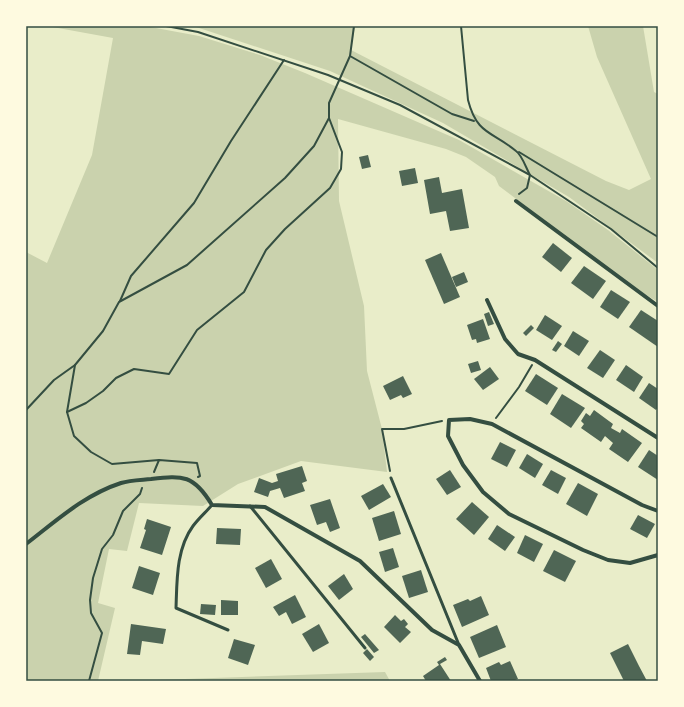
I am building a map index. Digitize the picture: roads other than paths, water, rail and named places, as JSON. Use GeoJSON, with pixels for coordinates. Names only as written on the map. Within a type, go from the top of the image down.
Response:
{"type":"FeatureCollection","features":[{"type":"Feature","properties":{"kind":"street"},"geometry":{"type":"LineString","coordinates":[[516,202],[658,306]]}},
{"type":"Feature","properties":{"kind":"street"},"geometry":{"type":"LineString","coordinates":[[486,300],[505,339],[518,354],[535,360],[658,438]]}},
{"type":"Feature","properties":{"kind":"street"},"geometry":{"type":"LineString","coordinates":[[658,511],[642,506],[492,424],[470,419],[449,420],[448,436],[463,465],[483,492],[509,514],[583,550],[608,560],[630,563],[658,555]]}},
{"type":"Feature","properties":{"kind":"street"},"geometry":{"type":"LineString","coordinates":[[26,544],[77,504],[98,492],[122,483],[171,476],[184,477],[192,481],[206,494],[212,505],[265,507],[360,561],[432,630],[459,645],[480,681]]}},
{"type":"Feature","properties":{"kind":"lane"},"geometry":{"type":"LineString","coordinates":[[391,478],[459,645]]}},
{"type":"Feature","properties":{"kind":"lane"},"geometry":{"type":"LineString","coordinates":[[212,505],[192,527],[182,549],[177,573],[176,608],[228,630]]}},
{"type":"Feature","properties":{"kind":"lane"},"geometry":{"type":"LineString","coordinates":[[249,506],[365,648]]}}]}
